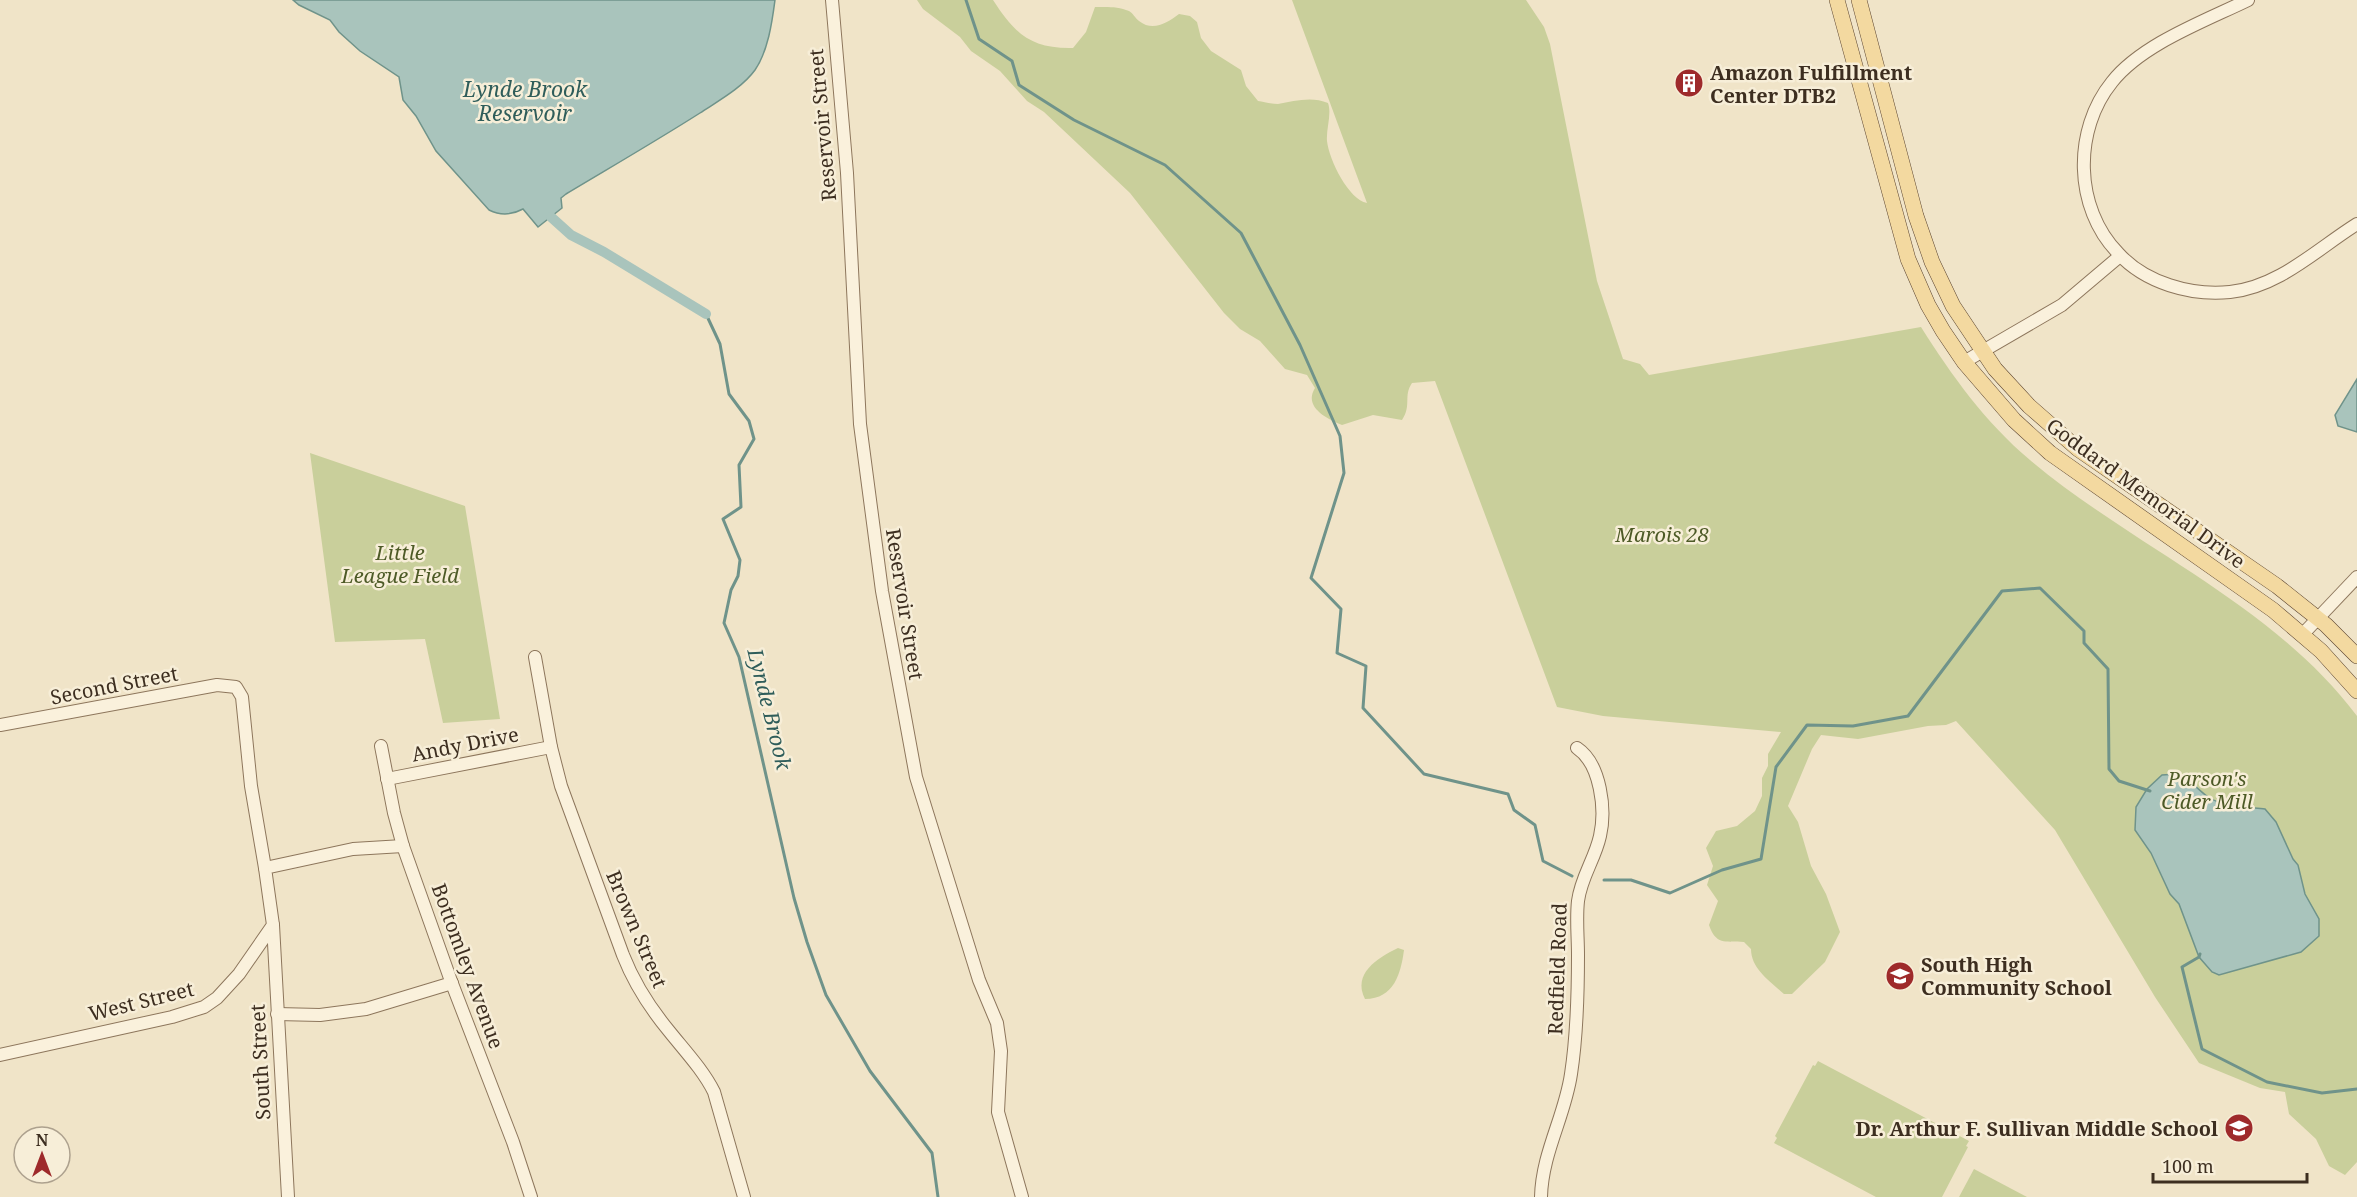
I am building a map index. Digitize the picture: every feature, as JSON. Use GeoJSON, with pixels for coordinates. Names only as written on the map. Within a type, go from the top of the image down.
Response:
{"type":"FeatureCollection","features":[{"type":"Feature","properties":{"kind":"main road","name":"Goddard Memorial Drive"},"geometry":{"type":"LineString","coordinates":[[1837,0],[1908,259],[1928,305],[1964,362],[2014,420],[2050,453],[2273,610],[2303,634],[2357,691]]}},
{"type":"Feature","properties":{"kind":"main road","name":"Goddard Memorial Drive"},"geometry":{"type":"LineString","coordinates":[[1859,0],[1916,216],[1942,284],[1966,328],[1982,351],[2029,406],[2078,449],[2277,586],[2318,618],[2357,656]]}},
{"type":"Feature","properties":{"kind":"street","name":"Reservoir Street"},"geometry":{"type":"LineString","coordinates":[[832,0],[847,173],[861,424],[882,591],[916,777],[980,980],[997,1023],[1001,1052],[998,1112],[1022,1197]]}},
{"type":"Feature","properties":{"kind":"street"},"geometry":{"type":"LineString","coordinates":[[2248,0],[2139,56],[2120,73],[2098,103],[2085,140],[2085,184],[2099,227],[2120,256],[2157,280],[2177,288],[2211,294],[2233,292],[2267,282],[2287,272],[2357,224]]}},
{"type":"Feature","properties":{"kind":"street"},"geometry":{"type":"LineString","coordinates":[[1964,362],[2062,305],[2120,256]]}},
{"type":"Feature","properties":{"kind":"street"},"geometry":{"type":"LineString","coordinates":[[2303,634],[2357,577]]}},
{"type":"Feature","properties":{"kind":"street","name":"Brown Street"},"geometry":{"type":"LineString","coordinates":[[535,657],[550,747],[569,812],[625,962],[651,1008],[706,1078],[714,1092],[744,1197]]}},
{"type":"Feature","properties":{"kind":"street","name":"Second Street"},"geometry":{"type":"LineString","coordinates":[[0,725],[217,685],[235,687],[242,697],[251,786],[265,868]]}},
{"type":"Feature","properties":{"kind":"street","name":"Bottomley Avenue"},"geometry":{"type":"LineString","coordinates":[[381,746],[403,846],[513,1142],[531,1197]]}},
{"type":"Feature","properties":{"kind":"street","name":"Andy Drive"},"geometry":{"type":"LineString","coordinates":[[387,778],[550,747]]}},
{"type":"Feature","properties":{"kind":"street","name":"Redfield Road"},"geometry":{"type":"LineString","coordinates":[[1541,1197],[1545,1158],[1569,1084],[1574,1058],[1578,964],[1577,921],[1580,890],[1597,847],[1602,821],[1595,775],[1586,756],[1576,748]]}},
{"type":"Feature","properties":{"kind":"street"},"geometry":{"type":"LineString","coordinates":[[273,925],[265,868],[353,849],[403,846]]}},
{"type":"Feature","properties":{"kind":"street","name":"South Street"},"geometry":{"type":"LineString","coordinates":[[273,925],[288,1197]]}},
{"type":"Feature","properties":{"kind":"street","name":"West Street"},"geometry":{"type":"LineString","coordinates":[[0,1055],[172,1017],[204,1007],[217,998],[239,974],[273,925]]}},
{"type":"Feature","properties":{"kind":"street"},"geometry":{"type":"LineString","coordinates":[[277,1014],[320,1015],[366,1009],[452,983]]}},
{"type":"Feature","properties":{"kind":"green space"},"geometry":{"type":"Polygon","coordinates":[[[917,0],[993,0],[1009,22],[1026,37],[1046,46],[1058,48],[1073,48],[1086,32],[1095,7],[1125,9],[1149,26],[1165,23],[1179,14],[1190,16],[1197,22],[1201,38],[1211,51],[1241,70],[1246,86],[1258,101],[1278,104],[1309,99],[1328,103],[1327,141],[1332,158],[1341,178],[1353,195],[1367,203],[1292,0],[1526,0],[1544,27],[1550,44],[1597,281],[1623,359],[1640,364],[1649,375],[1921,327],[1970,398],[1998,430],[2030,460],[2114,522],[2244,609],[2285,641],[2323,676],[2357,716],[2357,1162],[2345,1175],[2329,1166],[2316,1139],[2289,1114],[2285,1092],[2260,1088],[2199,1063],[2155,997],[2055,830],[1956,721],[1946,725],[1928,726],[1858,739],[1821,735],[1812,749],[1788,806],[1798,822],[1811,866],[1826,894],[1840,932],[1825,962],[1792,994],[1784,994],[1758,969],[1751,949],[1744,942],[1722,941],[1712,931],[1709,925],[1718,901],[1707,885],[1713,866],[1706,848],[1716,831],[1737,826],[1755,811],[1762,796],[1762,778],[1768,766],[1768,754],[1781,732],[1603,716],[1557,707],[1435,381],[1412,383],[1408,392],[1407,410],[1402,420],[1373,415],[1342,425],[1324,416],[1314,406],[1312,395],[1315,388],[1307,375],[1285,369],[1260,341],[1240,329],[1224,313],[1130,193],[1044,112],[1027,101],[1000,71],[971,51],[960,37],[923,9],[917,0]]]}},
{"type":"Feature","properties":{"kind":"green space","name":"Little League Field"},"geometry":{"type":"Polygon","coordinates":[[[310,453],[465,506],[500,719],[443,723],[425,639],[335,642],[310,453]]]}},
{"type":"Feature","properties":{"kind":"green space"},"geometry":{"type":"Polygon","coordinates":[[[1398,948],[1404,950],[1401,967],[1394,983],[1383,995],[1365,999],[1362,990],[1364,975],[1375,962],[1398,948]]]}},
{"type":"Feature","properties":{"kind":"green space"},"geometry":{"type":"Polygon","coordinates":[[[1818,1061],[1969,1141],[1942,1197],[1876,1197],[1774,1143],[1777,1138],[1775,1136],[1813,1065],[1815,1066],[1818,1061]]]}},
{"type":"Feature","properties":{"kind":"green space"},"geometry":{"type":"Polygon","coordinates":[[[1974,1169],[2027,1197],[1959,1197],[1974,1169]]]}},
{"type":"Feature","properties":{"kind":"water","name":"Lynde Brook Reservoir"},"geometry":{"type":"Polygon","coordinates":[[[293,0],[775,0],[771,27],[763,54],[755,70],[743,83],[722,99],[566,194],[561,198],[562,208],[538,227],[523,209],[506,214],[489,210],[436,151],[416,116],[403,100],[399,77],[360,51],[339,32],[330,20],[293,0]]]}},
{"type":"Feature","properties":{"kind":"water"},"geometry":{"type":"Polygon","coordinates":[[[2357,379],[2357,432],[2338,426],[2335,415],[2357,379]]]}},
{"type":"Feature","properties":{"kind":"water"},"geometry":{"type":"Polygon","coordinates":[[[2177,774],[2214,800],[2235,806],[2265,809],[2276,822],[2298,865],[2305,894],[2319,919],[2319,936],[2301,952],[2219,975],[2212,972],[2199,957],[2179,904],[2170,894],[2151,853],[2135,830],[2136,807],[2147,789],[2162,775],[2177,774]]]}},
{"type":"Feature","properties":{"kind":"waterway"},"geometry":{"type":"LineString","coordinates":[[966,0],[979,39],[1012,61],[1019,85],[1074,120],[1165,165],[1241,233],[1300,345],[1340,436],[1344,473],[1311,578],[1341,609],[1337,653],[1366,666],[1363,708],[1424,774],[1508,794],[1514,810],[1535,825],[1543,861],[1572,876]]}},
{"type":"Feature","properties":{"kind":"waterway","name":"Lynde Brook"},"geometry":{"type":"LineString","coordinates":[[551,217],[571,235],[604,252],[706,314]]}},
{"type":"Feature","properties":{"kind":"waterway","name":"Lynde Brook"},"geometry":{"type":"LineString","coordinates":[[706,314],[720,344],[729,394],[749,421],[754,439],[739,465],[741,507],[723,519],[740,560],[738,576],[731,590],[724,623],[739,657],[794,898],[826,995],[870,1071],[932,1153],[938,1197]]}},
{"type":"Feature","properties":{"kind":"waterway"},"geometry":{"type":"LineString","coordinates":[[1604,880],[1631,880],[1670,893],[1722,870],[1761,859],[1776,767],[1807,725],[1853,726],[1908,716],[2002,591],[2040,588],[2084,631],[2084,643],[2108,669],[2109,769],[2119,781],[2150,791]]}},
{"type":"Feature","properties":{"kind":"waterway"},"geometry":{"type":"LineString","coordinates":[[2200,954],[2199,957],[2182,967],[2202,1049],[2267,1082],[2322,1093],[2357,1089]]}},
{"type":"Feature","properties":{"kind":"place","name":"Amazon Fulfillment Center DTB2"},"geometry":{"type":"Point","coordinates":[1689,83]}},
{"type":"Feature","properties":{"kind":"place","name":"South High Community School"},"geometry":{"type":"Point","coordinates":[1900,976]}},
{"type":"Feature","properties":{"kind":"place","name":"Dr. Arthur F. Sullivan Middle School"},"geometry":{"type":"Point","coordinates":[2239,1128]}},
{"type":"Feature","properties":{"kind":"park label","name":"Marois 28"},"geometry":{"type":"Point","coordinates":[1662,534]}},
{"type":"Feature","properties":{"kind":"park label","name":"Parson's Cider Mill"},"geometry":{"type":"Point","coordinates":[2207,790]}}]}
